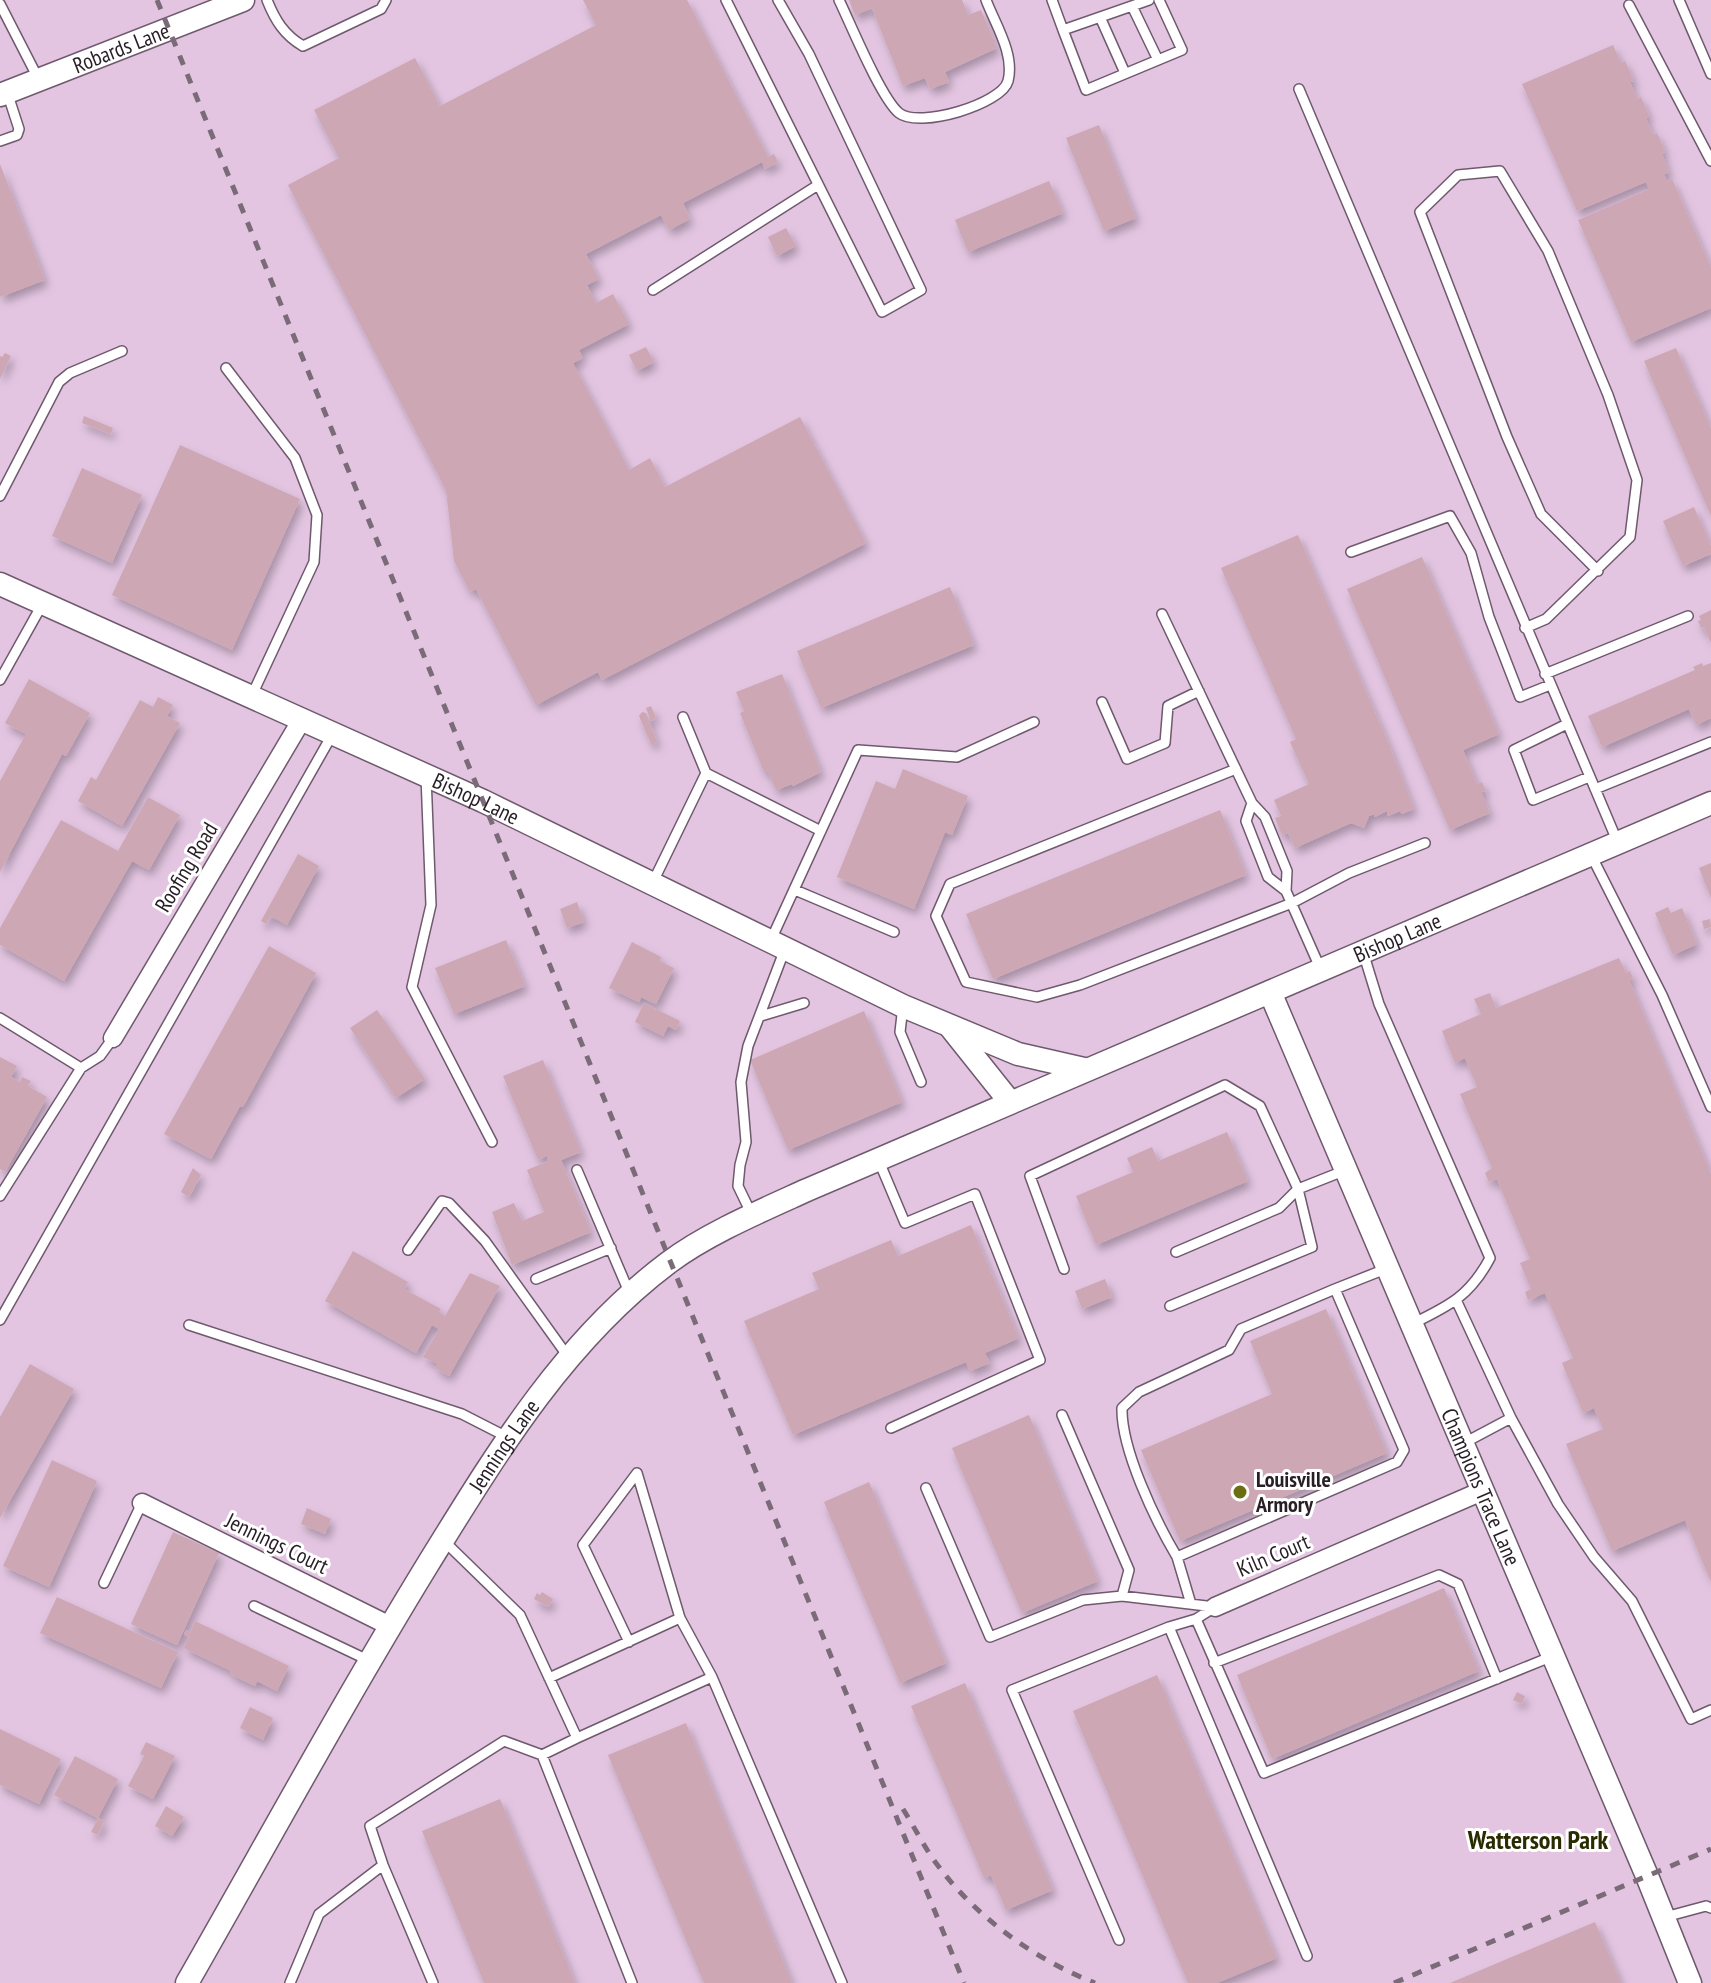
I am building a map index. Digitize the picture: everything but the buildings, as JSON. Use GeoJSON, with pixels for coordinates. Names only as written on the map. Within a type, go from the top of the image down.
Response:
{"type":"FeatureCollection","features":[{"type":"Feature","properties":{"kind":"street","name":"Robards Lane"},"geometry":{"type":"LineString","coordinates":[[3,94],[230,2]]}},
{"type":"Feature","properties":{"kind":"street","name":"Bishop Lane"},"geometry":{"type":"LineString","coordinates":[[0,584],[483,801],[903,1006],[1018,1054],[1084,1069]]}},
{"type":"Feature","properties":{"kind":"street","name":"Roofing Road"},"geometry":{"type":"LineString","coordinates":[[113,1038],[301,721]]}},
{"type":"Feature","properties":{"kind":"street","name":"Bishop Lane"},"geometry":{"type":"LineString","coordinates":[[948,1024],[1010,1102],[1711,803]]}},
{"type":"Feature","properties":{"kind":"street","name":"Champions Trace Lane"},"geometry":{"type":"LineString","coordinates":[[1270,992],[1665,1917],[1690,1983]]}},
{"type":"Feature","properties":{"kind":"street","name":"Jennings Lane"},"geometry":{"type":"LineString","coordinates":[[187,1983],[390,1626],[507,1437],[569,1358],[671,1261],[753,1216],[1010,1102]]}},
{"type":"Feature","properties":{"kind":"street","name":"Kiln Court"},"geometry":{"type":"LineString","coordinates":[[1215,1607],[1482,1491]]}},
{"type":"Feature","properties":{"kind":"street","name":"Jennings Court"},"geometry":{"type":"LineString","coordinates":[[142,1503],[390,1626]]}},
{"type":"Feature","properties":{"kind":"lane"},"geometry":{"type":"LineString","coordinates":[[267,0],[288,37],[303,46],[381,9],[386,0]]}},
{"type":"Feature","properties":{"kind":"lane"},"geometry":{"type":"LineString","coordinates":[[726,0],[882,312],[921,290],[809,54],[778,0]]}},
{"type":"Feature","properties":{"kind":"lane"},"geometry":{"type":"LineString","coordinates":[[839,0],[889,101],[901,115],[920,119],[947,115],[997,95],[1008,84],[1011,61],[986,0]]}},
{"type":"Feature","properties":{"kind":"lane"},"geometry":{"type":"LineString","coordinates":[[1052,0],[1086,90],[1182,50],[1159,0]]}},
{"type":"Feature","properties":{"kind":"lane"},"geometry":{"type":"LineString","coordinates":[[1063,30],[1126,5],[1149,0]]}},
{"type":"Feature","properties":{"kind":"lane"},"geometry":{"type":"LineString","coordinates":[[1679,0],[1711,74]]}},
{"type":"Feature","properties":{"kind":"lane"},"geometry":{"type":"LineString","coordinates":[[0,4],[39,80]]}},
{"type":"Feature","properties":{"kind":"lane"},"geometry":{"type":"LineString","coordinates":[[1126,5],[1158,60]]}},
{"type":"Feature","properties":{"kind":"lane"},"geometry":{"type":"LineString","coordinates":[[1629,5],[1711,161]]}},
{"type":"Feature","properties":{"kind":"lane"},"geometry":{"type":"LineString","coordinates":[[1100,17],[1125,73]]}},
{"type":"Feature","properties":{"kind":"lane"},"geometry":{"type":"LineString","coordinates":[[1299,89],[1618,843]]}},
{"type":"Feature","properties":{"kind":"lane"},"geometry":{"type":"LineString","coordinates":[[0,141],[17,135],[19,129],[3,94]]}},
{"type":"Feature","properties":{"kind":"lane"},"geometry":{"type":"LineString","coordinates":[[1525,628],[1546,619],[1598,571],[1630,537],[1637,480],[1608,395],[1548,251],[1500,171],[1458,175],[1420,212],[1501,423],[1541,514],[1598,571]]}},
{"type":"Feature","properties":{"kind":"lane"},"geometry":{"type":"LineString","coordinates":[[653,290],[818,185]]}},
{"type":"Feature","properties":{"kind":"lane"},"geometry":{"type":"LineString","coordinates":[[0,496],[59,382],[70,373],[122,351]]}},
{"type":"Feature","properties":{"kind":"lane"},"geometry":{"type":"LineString","coordinates":[[226,368],[295,458],[317,515],[314,562],[251,698]]}},
{"type":"Feature","properties":{"kind":"lane"},"geometry":{"type":"LineString","coordinates":[[1351,552],[1450,516],[1471,553],[1489,617],[1520,697],[1550,685]]}},
{"type":"Feature","properties":{"kind":"lane"},"geometry":{"type":"LineString","coordinates":[[0,680],[43,603]]}},
{"type":"Feature","properties":{"kind":"lane"},"geometry":{"type":"LineString","coordinates":[[1162,614],[1252,803],[1265,817],[1287,871],[1286,891]]}},
{"type":"Feature","properties":{"kind":"lane"},"geometry":{"type":"LineString","coordinates":[[1545,674],[1688,616]]}},
{"type":"Feature","properties":{"kind":"lane"},"geometry":{"type":"LineString","coordinates":[[1102,702],[1127,759],[1165,743],[1168,706],[1199,691]]}},
{"type":"Feature","properties":{"kind":"lane"},"geometry":{"type":"LineString","coordinates":[[683,717],[706,773],[821,831]]}},
{"type":"Feature","properties":{"kind":"lane"},"geometry":{"type":"LineString","coordinates":[[753,1216],[738,1186],[746,1142],[741,1082],[748,1046],[761,1016],[777,945],[795,890],[858,750],[957,757],[1034,722]]}},
{"type":"Feature","properties":{"kind":"lane"},"geometry":{"type":"LineString","coordinates":[[1567,724],[1514,750],[1533,800],[1589,777]]}},
{"type":"Feature","properties":{"kind":"lane"},"geometry":{"type":"LineString","coordinates":[[0,1320],[332,735]]}},
{"type":"Feature","properties":{"kind":"lane"},"geometry":{"type":"LineString","coordinates":[[1595,789],[1711,742]]}},
{"type":"Feature","properties":{"kind":"lane"},"geometry":{"type":"LineString","coordinates":[[1236,769],[950,884],[936,916],[966,982],[1037,997],[1080,985],[1292,903],[1349,873],[1425,843]]}},
{"type":"Feature","properties":{"kind":"lane"},"geometry":{"type":"LineString","coordinates":[[652,884],[706,773]]}},
{"type":"Feature","properties":{"kind":"lane"},"geometry":{"type":"LineString","coordinates":[[426,776],[431,905],[412,987],[492,1142]]}},
{"type":"Feature","properties":{"kind":"lane"},"geometry":{"type":"LineString","coordinates":[[1252,803],[1246,821],[1268,877],[1286,891],[1321,970]]}},
{"type":"Feature","properties":{"kind":"lane"},"geometry":{"type":"LineString","coordinates":[[1591,855],[1662,995],[1711,1107]]}},
{"type":"Feature","properties":{"kind":"lane"},"geometry":{"type":"LineString","coordinates":[[795,890],[894,932]]}},
{"type":"Feature","properties":{"kind":"lane"},"geometry":{"type":"LineString","coordinates":[[1363,952],[1379,1004],[1490,1258],[1480,1277],[1457,1302],[1412,1324]]}},
{"type":"Feature","properties":{"kind":"lane"},"geometry":{"type":"LineString","coordinates":[[761,1016],[804,1003]]}},
{"type":"Feature","properties":{"kind":"lane"},"geometry":{"type":"LineString","coordinates":[[903,1006],[900,1032],[921,1082]]}},
{"type":"Feature","properties":{"kind":"lane"},"geometry":{"type":"LineString","coordinates":[[0,1018],[81,1068]]}},
{"type":"Feature","properties":{"kind":"lane"},"geometry":{"type":"LineString","coordinates":[[0,1196],[81,1068],[100,1056],[113,1038]]}},
{"type":"Feature","properties":{"kind":"lane"},"geometry":{"type":"LineString","coordinates":[[1064,1269],[1030,1176],[1225,1085],[1260,1106],[1298,1189],[1312,1247],[1170,1306]]}},
{"type":"Feature","properties":{"kind":"lane"},"geometry":{"type":"LineString","coordinates":[[878,1159],[905,1223],[975,1194],[1040,1360],[891,1428]]}},
{"type":"Feature","properties":{"kind":"lane"},"geometry":{"type":"LineString","coordinates":[[577,1170],[631,1296]]}},
{"type":"Feature","properties":{"kind":"lane"},"geometry":{"type":"LineString","coordinates":[[1176,1252],[1279,1208],[1298,1189],[1346,1170]]}},
{"type":"Feature","properties":{"kind":"lane"},"geometry":{"type":"LineString","coordinates":[[408,1250],[442,1201],[449,1203],[485,1241],[569,1358]]}},
{"type":"Feature","properties":{"kind":"lane"},"geometry":{"type":"LineString","coordinates":[[536,1279],[611,1248]]}},
{"type":"Feature","properties":{"kind":"lane"},"geometry":{"type":"LineString","coordinates":[[1191,1604],[1177,1557],[1129,1453],[1122,1428],[1122,1408],[1139,1392],[1229,1350],[1241,1329],[1388,1268]]}},
{"type":"Feature","properties":{"kind":"lane"},"geometry":{"type":"LineString","coordinates":[[1177,1557],[1397,1462],[1404,1450],[1335,1289]]}},
{"type":"Feature","properties":{"kind":"lane"},"geometry":{"type":"LineString","coordinates":[[1457,1302],[1511,1418],[1558,1504],[1594,1557],[1632,1601],[1691,1719],[1711,1710]]}},
{"type":"Feature","properties":{"kind":"lane"},"geometry":{"type":"LineString","coordinates":[[189,1325],[449,1410],[507,1437]]}},
{"type":"Feature","properties":{"kind":"lane"},"geometry":{"type":"LineString","coordinates":[[1062,1415],[1129,1570],[1122,1596]]}},
{"type":"Feature","properties":{"kind":"lane"},"geometry":{"type":"LineString","coordinates":[[1462,1444],[1511,1418]]}},
{"type":"Feature","properties":{"kind":"lane"},"geometry":{"type":"LineString","coordinates":[[629,1642],[583,1545],[637,1473],[680,1618],[712,1677],[842,1983]]}},
{"type":"Feature","properties":{"kind":"lane"},"geometry":{"type":"LineString","coordinates":[[926,1488],[990,1637],[1083,1600],[1122,1596],[1215,1607]]}},
{"type":"Feature","properties":{"kind":"lane"},"geometry":{"type":"LineString","coordinates":[[104,1583],[142,1503]]}},
{"type":"Feature","properties":{"kind":"lane"},"geometry":{"type":"LineString","coordinates":[[443,1540],[520,1615],[577,1738]]}},
{"type":"Feature","properties":{"kind":"lane"},"geometry":{"type":"LineString","coordinates":[[1214,1663],[1439,1575],[1458,1584],[1497,1679]]}},
{"type":"Feature","properties":{"kind":"lane"},"geometry":{"type":"LineString","coordinates":[[254,1606],[370,1661]]}},
{"type":"Feature","properties":{"kind":"lane"},"geometry":{"type":"LineString","coordinates":[[1119,1940],[1012,1690],[1196,1619],[1215,1607]]}},
{"type":"Feature","properties":{"kind":"lane"},"geometry":{"type":"LineString","coordinates":[[549,1678],[680,1618]]}},
{"type":"Feature","properties":{"kind":"lane"},"geometry":{"type":"LineString","coordinates":[[1196,1619],[1264,1773],[1553,1656]]}},
{"type":"Feature","properties":{"kind":"lane"},"geometry":{"type":"LineString","coordinates":[[1169,1627],[1307,1956]]}},
{"type":"Feature","properties":{"kind":"lane"},"geometry":{"type":"LineString","coordinates":[[433,1983],[383,1865],[370,1826],[504,1741],[542,1755],[712,1677]]}},
{"type":"Feature","properties":{"kind":"lane"},"geometry":{"type":"LineString","coordinates":[[542,1755],[632,1983]]}},
{"type":"Feature","properties":{"kind":"lane"},"geometry":{"type":"LineString","coordinates":[[290,1983],[319,1914],[383,1865]]}},
{"type":"Feature","properties":{"kind":"lane"},"geometry":{"type":"LineString","coordinates":[[1665,1917],[1706,1906],[1711,1908]]}},
{"type":"Feature","properties":{"kind":"shaded area"},"geometry":{"type":"Polygon","coordinates":[[[0,0],[1711,0],[1711,1983],[0,1983],[0,0]]]}},
{"type":"Feature","properties":{"kind":"railway"},"geometry":{"type":"LineString","coordinates":[[157,0],[964,1983]]}},
{"type":"Feature","properties":{"kind":"railway"},"geometry":{"type":"LineString","coordinates":[[903,1809],[934,1860],[971,1903],[1030,1950],[1095,1983]]}},
{"type":"Feature","properties":{"kind":"railway"},"geometry":{"type":"LineString","coordinates":[[1394,1983],[1711,1849]]}},
{"type":"Feature","properties":{"kind":"place","name":"Louisville Armory"},"geometry":{"type":"Point","coordinates":[1240,1492]}},
{"type":"Feature","properties":{"kind":"district","name":"Watterson Park"},"geometry":{"type":"Point","coordinates":[1538,1840]}}]}
